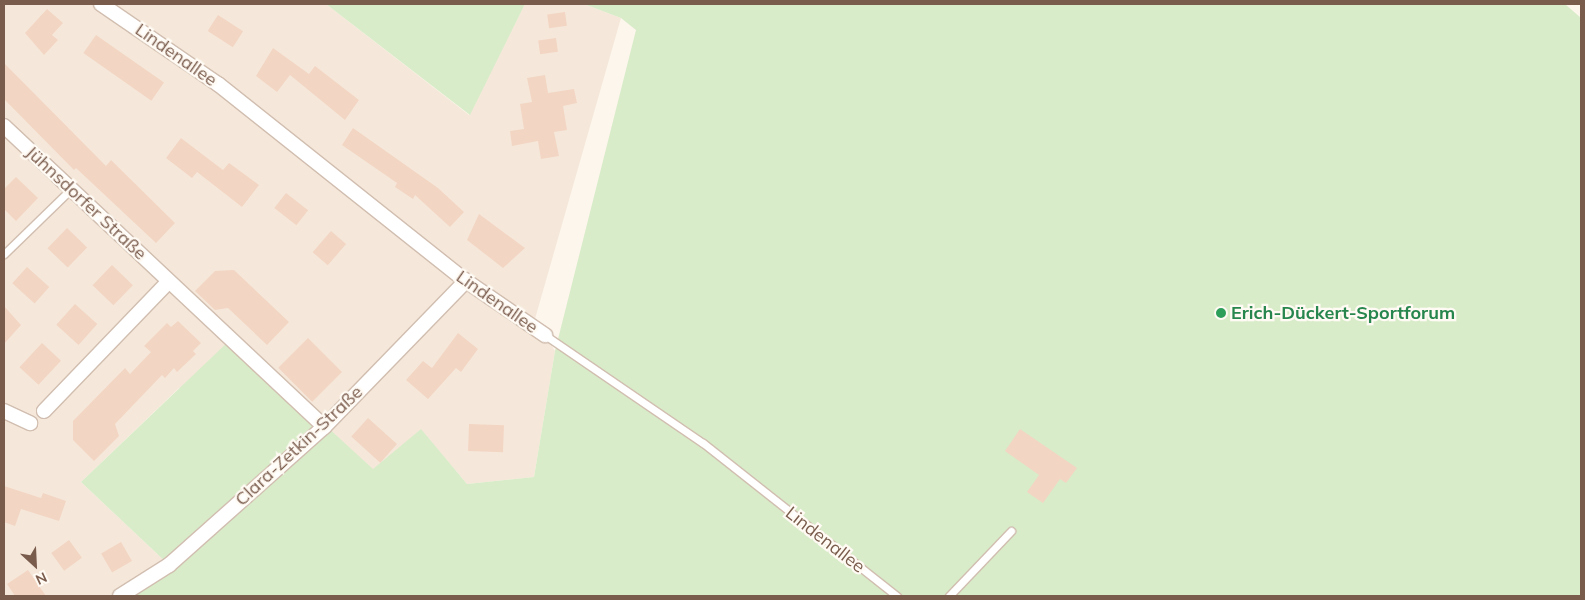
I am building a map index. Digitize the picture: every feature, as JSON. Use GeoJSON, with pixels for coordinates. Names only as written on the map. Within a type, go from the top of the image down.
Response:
{"type":"FeatureCollection","features":[{"type":"Feature","properties":{"kind":"street","name":"Lindenallee"},"geometry":{"type":"LineString","coordinates":[[101,4],[218,84],[466,281],[545,335]]}},
{"type":"Feature","properties":{"kind":"street","name":"Jühnsdorfer Straße"},"geometry":{"type":"LineString","coordinates":[[4,126],[324,427]]}},
{"type":"Feature","properties":{"kind":"street"},"geometry":{"type":"LineString","coordinates":[[44,411],[169,281]]}},
{"type":"Feature","properties":{"kind":"street","name":"Clara-Zetkin-Straße"},"geometry":{"type":"LineString","coordinates":[[120,596],[169,566],[324,427],[466,281]]}},
{"type":"Feature","properties":{"kind":"street"},"geometry":{"type":"LineString","coordinates":[[4,411],[30,422]]}},
{"type":"Feature","properties":{"kind":"lane"},"geometry":{"type":"LineString","coordinates":[[4,254],[71,188]]}},
{"type":"Feature","properties":{"kind":"lane","name":"Lindenallee"},"geometry":{"type":"LineString","coordinates":[[545,335],[703,443],[896,596]]}},
{"type":"Feature","properties":{"kind":"lane"},"geometry":{"type":"LineString","coordinates":[[949,596],[1010,530]]}},
{"type":"Feature","properties":{"kind":"shaded area"},"geometry":{"type":"Polygon","coordinates":[[[4,4],[326,4],[469,115],[525,4],[584,4],[621,18],[535,319],[555,351],[534,477],[467,484],[421,430],[373,470],[324,427],[179,388],[81,482],[169,565],[120,596],[4,596],[4,4]]]}},
{"type":"Feature","properties":{"kind":"green space"},"geometry":{"type":"Polygon","coordinates":[[[326,4],[525,4],[470,115],[326,4]]]}},
{"type":"Feature","properties":{"kind":"green space"},"geometry":{"type":"Polygon","coordinates":[[[584,4],[1565,4],[1581,18],[1581,596],[120,596],[169,565],[81,482],[231,339],[373,469],[421,429],[467,484],[534,477],[555,351],[636,30],[621,18],[584,4]]]}},
{"type":"Feature","properties":{"kind":"building"},"geometry":{"type":"Polygon","coordinates":[[[47,9],[63,23],[52,35],[58,40],[44,55],[25,33],[47,9]]]}},
{"type":"Feature","properties":{"kind":"building"},"geometry":{"type":"Polygon","coordinates":[[[565,12],[567,26],[549,28],[547,15],[565,12]]]}},
{"type":"Feature","properties":{"kind":"building"},"geometry":{"type":"Polygon","coordinates":[[[218,15],[243,31],[233,47],[208,31],[218,15]]]}},
{"type":"Feature","properties":{"kind":"building"},"geometry":{"type":"Polygon","coordinates":[[[96,35],[164,83],[151,101],[83,53],[96,35]]]}},
{"type":"Feature","properties":{"kind":"building"},"geometry":{"type":"Polygon","coordinates":[[[556,38],[558,52],[540,54],[538,41],[556,38]]]}},
{"type":"Feature","properties":{"kind":"building"},"geometry":{"type":"Polygon","coordinates":[[[273,48],[309,74],[315,66],[359,100],[345,120],[290,75],[277,92],[256,76],[273,48]]]}},
{"type":"Feature","properties":{"kind":"building"},"geometry":{"type":"Polygon","coordinates":[[[4,63],[106,166],[111,160],[175,223],[156,243],[76,168],[74,170],[4,99],[4,63]]]}},
{"type":"Feature","properties":{"kind":"building"},"geometry":{"type":"Polygon","coordinates":[[[545,75],[548,93],[574,89],[577,103],[563,106],[567,130],[554,132],[559,156],[541,159],[538,141],[512,146],[510,131],[524,129],[520,104],[532,102],[527,78],[545,75]]]}},
{"type":"Feature","properties":{"kind":"building"},"geometry":{"type":"Polygon","coordinates":[[[353,128],[438,188],[464,212],[450,227],[415,195],[413,199],[395,187],[397,183],[342,145],[353,128]]]}},
{"type":"Feature","properties":{"kind":"building"},"geometry":{"type":"Polygon","coordinates":[[[181,138],[223,170],[229,163],[259,185],[242,207],[197,172],[192,178],[166,158],[181,138]]]}},
{"type":"Feature","properties":{"kind":"building"},"geometry":{"type":"Polygon","coordinates":[[[16,177],[38,198],[16,221],[4,209],[4,189],[16,177]]]}},
{"type":"Feature","properties":{"kind":"building"},"geometry":{"type":"Polygon","coordinates":[[[286,193],[308,210],[296,225],[274,208],[286,193]]]}},
{"type":"Feature","properties":{"kind":"building"},"geometry":{"type":"Polygon","coordinates":[[[479,214],[525,248],[503,268],[467,240],[479,214]]]}},
{"type":"Feature","properties":{"kind":"building"},"geometry":{"type":"Polygon","coordinates":[[[67,228],[87,247],[68,268],[48,248],[67,228]]]}},
{"type":"Feature","properties":{"kind":"building"},"geometry":{"type":"Polygon","coordinates":[[[331,231],[346,244],[328,265],[313,252],[331,231]]]}},
{"type":"Feature","properties":{"kind":"building"},"geometry":{"type":"Polygon","coordinates":[[[112,265],[133,285],[113,305],[93,285],[112,265]]]}},
{"type":"Feature","properties":{"kind":"building"},"geometry":{"type":"Polygon","coordinates":[[[27,267],[49,287],[35,303],[12,283],[27,267]]]}},
{"type":"Feature","properties":{"kind":"building"},"geometry":{"type":"Polygon","coordinates":[[[234,270],[289,322],[267,345],[228,308],[215,310],[195,291],[215,271],[234,270]]]}},
{"type":"Feature","properties":{"kind":"building"},"geometry":{"type":"Polygon","coordinates":[[[75,304],[97,324],[79,345],[56,325],[75,304]]]}},
{"type":"Feature","properties":{"kind":"building"},"geometry":{"type":"Polygon","coordinates":[[[4,306],[21,325],[4,344],[4,306]]]}},
{"type":"Feature","properties":{"kind":"building"},"geometry":{"type":"Polygon","coordinates":[[[178,321],[201,343],[193,351],[196,354],[177,372],[174,368],[165,378],[162,375],[115,424],[119,436],[94,461],[73,440],[73,421],[125,368],[130,374],[151,352],[144,346],[167,323],[171,327],[178,321]]]}},
{"type":"Feature","properties":{"kind":"building"},"geometry":{"type":"Polygon","coordinates":[[[458,333],[478,349],[461,372],[456,368],[428,399],[406,380],[423,361],[432,368],[458,333]]]}},
{"type":"Feature","properties":{"kind":"building"},"geometry":{"type":"Polygon","coordinates":[[[308,338],[342,372],[312,402],[278,368],[308,338]]]}},
{"type":"Feature","properties":{"kind":"building"},"geometry":{"type":"Polygon","coordinates":[[[42,343],[61,361],[39,385],[19,367],[42,343]]]}},
{"type":"Feature","properties":{"kind":"building"},"geometry":{"type":"Polygon","coordinates":[[[368,418],[397,444],[380,463],[351,437],[368,418]]]}},
{"type":"Feature","properties":{"kind":"building"},"geometry":{"type":"Polygon","coordinates":[[[469,424],[504,425],[503,452],[468,451],[469,424]]]}},
{"type":"Feature","properties":{"kind":"building"},"geometry":{"type":"Polygon","coordinates":[[[1020,429],[1077,468],[1066,483],[1060,479],[1043,503],[1027,492],[1039,475],[1005,451],[1020,429]]]}},
{"type":"Feature","properties":{"kind":"building"},"geometry":{"type":"Polygon","coordinates":[[[4,486],[41,498],[43,493],[66,501],[59,521],[21,509],[15,526],[4,522],[4,486]]]}},
{"type":"Feature","properties":{"kind":"building"},"geometry":{"type":"Polygon","coordinates":[[[69,540],[82,558],[64,571],[51,553],[69,540]]]}},
{"type":"Feature","properties":{"kind":"building"},"geometry":{"type":"Polygon","coordinates":[[[121,542],[132,561],[112,573],[101,554],[121,542]]]}},
{"type":"Feature","properties":{"kind":"building"},"geometry":{"type":"Polygon","coordinates":[[[28,570],[46,596],[15,596],[7,584],[28,570]]]}},
{"type":"Feature","properties":{"kind":"place","name":"Erich-Dückert-Sportforum"},"geometry":{"type":"Point","coordinates":[1221,313]}}]}
